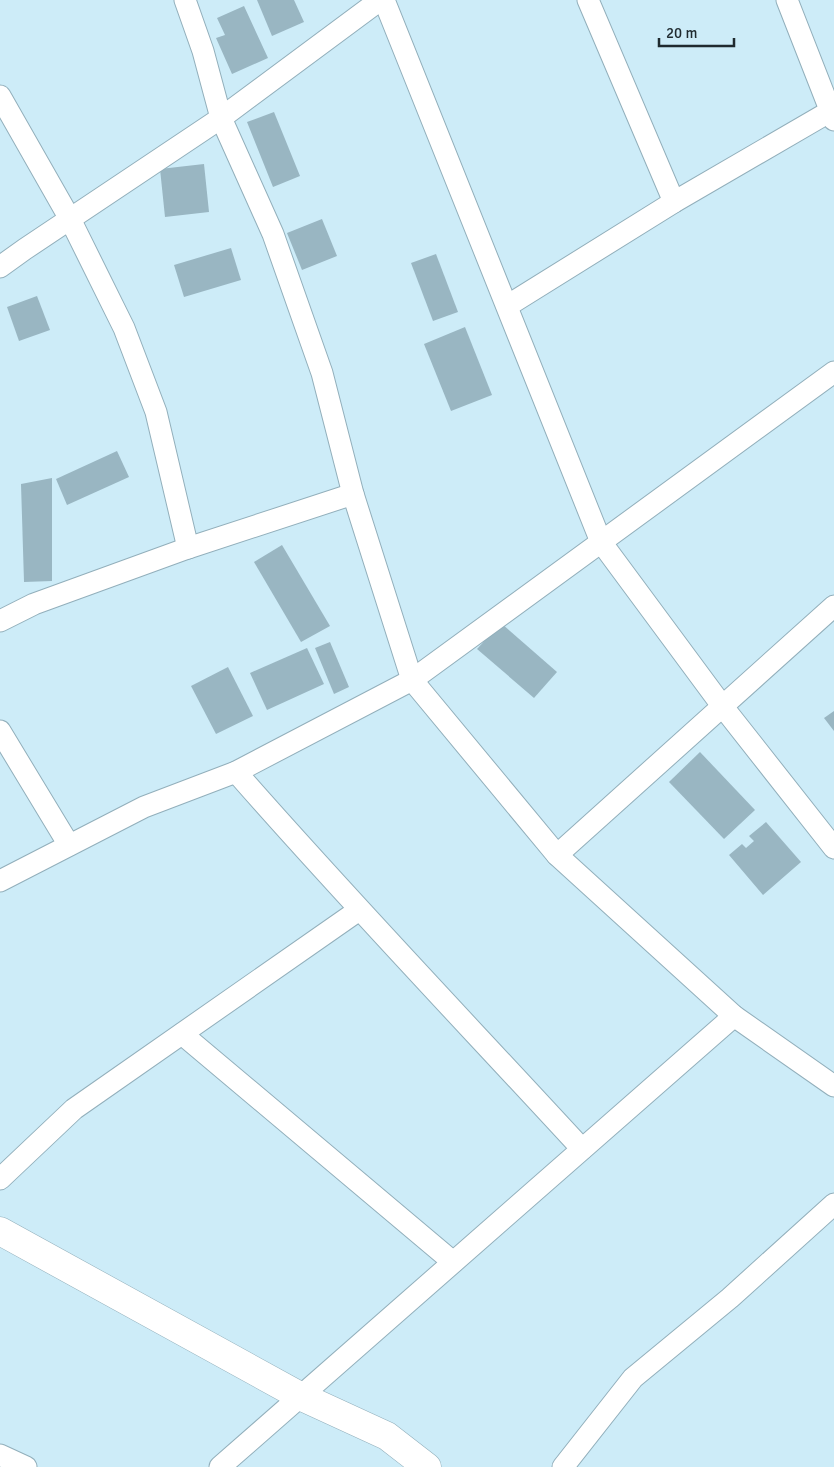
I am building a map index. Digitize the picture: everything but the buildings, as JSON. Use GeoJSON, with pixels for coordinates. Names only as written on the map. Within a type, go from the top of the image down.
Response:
{"type":"FeatureCollection","features":[{"type":"Feature","properties":{"kind":"street"},"geometry":{"type":"LineString","coordinates":[[185,0],[203,51],[221,118],[273,234],[319,363],[353,494],[412,680],[557,855],[734,1016],[834,1086]]}},
{"type":"Feature","properties":{"kind":"street"},"geometry":{"type":"LineString","coordinates":[[0,268],[70,218],[221,118],[380,0]]}},
{"type":"Feature","properties":{"kind":"street"},"geometry":{"type":"LineString","coordinates":[[384,0],[601,542],[723,707],[834,848]]}},
{"type":"Feature","properties":{"kind":"street"},"geometry":{"type":"LineString","coordinates":[[588,0],[674,202]]}},
{"type":"Feature","properties":{"kind":"street"},"geometry":{"type":"LineString","coordinates":[[507,306],[674,202],[833,113],[787,0]]}},
{"type":"Feature","properties":{"kind":"street"},"geometry":{"type":"LineString","coordinates":[[0,96],[70,218],[124,328],[156,412],[188,548]]}},
{"type":"Feature","properties":{"kind":"street"},"geometry":{"type":"LineString","coordinates":[[0,881],[144,807],[236,772],[412,680],[834,372]]}},
{"type":"Feature","properties":{"kind":"street"},"geometry":{"type":"LineString","coordinates":[[0,621],[34,604],[188,548],[353,494]]}},
{"type":"Feature","properties":{"kind":"street"},"geometry":{"type":"LineString","coordinates":[[557,855],[834,606]]}},
{"type":"Feature","properties":{"kind":"street"},"geometry":{"type":"LineString","coordinates":[[0,731],[69,845]]}},
{"type":"Feature","properties":{"kind":"street"},"geometry":{"type":"LineString","coordinates":[[236,772],[359,910],[582,1149]]}},
{"type":"Feature","properties":{"kind":"street"},"geometry":{"type":"LineString","coordinates":[[0,1179],[74,1109],[359,910]]}},
{"type":"Feature","properties":{"kind":"street"},"geometry":{"type":"LineString","coordinates":[[220,1467],[734,1016]]}},
{"type":"Feature","properties":{"kind":"street"},"geometry":{"type":"LineString","coordinates":[[182,1034],[453,1262]]}},
{"type":"Feature","properties":{"kind":"street"},"geometry":{"type":"LineString","coordinates":[[563,1467],[633,1378],[730,1298],[834,1204]]}},
{"type":"Feature","properties":{"kind":"street"},"geometry":{"type":"LineString","coordinates":[[0,1232],[300,1396],[387,1436],[427,1467]]}},
{"type":"Feature","properties":{"kind":"street"},"geometry":{"type":"LineString","coordinates":[[0,1455],[26,1467]]}}]}
